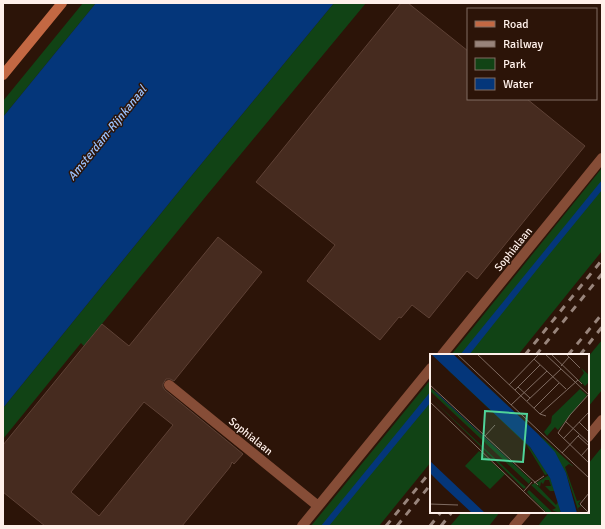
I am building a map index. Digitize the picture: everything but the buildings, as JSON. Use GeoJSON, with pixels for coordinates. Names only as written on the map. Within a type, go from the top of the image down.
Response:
{"type":"FeatureCollection","features":[{"type":"Feature","properties":{"kind":"main road"},"geometry":{"type":"LineString","coordinates":[[3,75],[62,3]]}},
{"type":"Feature","properties":{"kind":"street","name":"Sophialaan"},"geometry":{"type":"LineString","coordinates":[[443,354],[602,158]]}},
{"type":"Feature","properties":{"kind":"street"},"geometry":{"type":"LineString","coordinates":[[302,526],[430,369]]}},
{"type":"Feature","properties":{"kind":"street","name":"Sophialaan"},"geometry":{"type":"LineString","coordinates":[[169,385],[318,506]]}},
{"type":"Feature","properties":{"kind":"street"},"geometry":{"type":"LineString","coordinates":[[589,436],[602,420]]}},
{"type":"Feature","properties":{"kind":"street"},"geometry":{"type":"LineString","coordinates":[[514,526],[525,513]]}},
{"type":"Feature","properties":{"kind":"green space"},"geometry":{"type":"Polygon","coordinates":[[[83,3],[96,3],[3,117],[3,101],[83,3]]]}},
{"type":"Feature","properties":{"kind":"green space"},"geometry":{"type":"Polygon","coordinates":[[[334,3],[366,3],[84,346],[81,343],[3,439],[3,408],[334,3]]]}},
{"type":"Feature","properties":{"kind":"green space"},"geometry":{"type":"Polygon","coordinates":[[[602,168],[602,251],[519,354],[452,354],[602,168]]]}},
{"type":"Feature","properties":{"kind":"green space"},"geometry":{"type":"Polygon","coordinates":[[[602,340],[602,390],[589,406],[589,356],[602,340]]]}},
{"type":"Feature","properties":{"kind":"green space"},"geometry":{"type":"Polygon","coordinates":[[[430,380],[430,463],[379,526],[311,526],[430,380]]]}},
{"type":"Feature","properties":{"kind":"green space"},"geometry":{"type":"Polygon","coordinates":[[[602,447],[602,526],[538,526],[548,513],[589,513],[589,463],[602,447]]]}},
{"type":"Feature","properties":{"kind":"green space"},"geometry":{"type":"Polygon","coordinates":[[[461,513],[499,513],[489,526],[450,526],[461,513]]]}},
{"type":"Feature","properties":{"kind":"water","name":"Amsterdam-Rijnkanaal"},"geometry":{"type":"Polygon","coordinates":[[[96,3],[334,3],[3,408],[3,117],[96,3]]]}},
{"type":"Feature","properties":{"kind":"water"},"geometry":{"type":"Polygon","coordinates":[[[602,180],[602,190],[470,354],[461,354],[602,180]]]}},
{"type":"Feature","properties":{"kind":"water"},"geometry":{"type":"Polygon","coordinates":[[[430,392],[430,403],[329,526],[321,526],[430,392]]]}},
{"type":"Feature","properties":{"kind":"railway"},"geometry":{"type":"LineString","coordinates":[[526,354],[602,260]]}},
{"type":"Feature","properties":{"kind":"railway"},"geometry":{"type":"LineString","coordinates":[[537,354],[602,274]]}},
{"type":"Feature","properties":{"kind":"railway"},"geometry":{"type":"LineString","coordinates":[[569,354],[602,314]]}},
{"type":"Feature","properties":{"kind":"railway"},"geometry":{"type":"LineString","coordinates":[[581,354],[602,327]]}},
{"type":"Feature","properties":{"kind":"railway"},"geometry":{"type":"LineString","coordinates":[[386,526],[430,472]]}},
{"type":"Feature","properties":{"kind":"railway"},"geometry":{"type":"LineString","coordinates":[[397,526],[430,485]]}},
{"type":"Feature","properties":{"kind":"railway"},"geometry":{"type":"LineString","coordinates":[[430,526],[440,513]]}},
{"type":"Feature","properties":{"kind":"railway"},"geometry":{"type":"LineString","coordinates":[[441,526],[451,513]]}}]}
